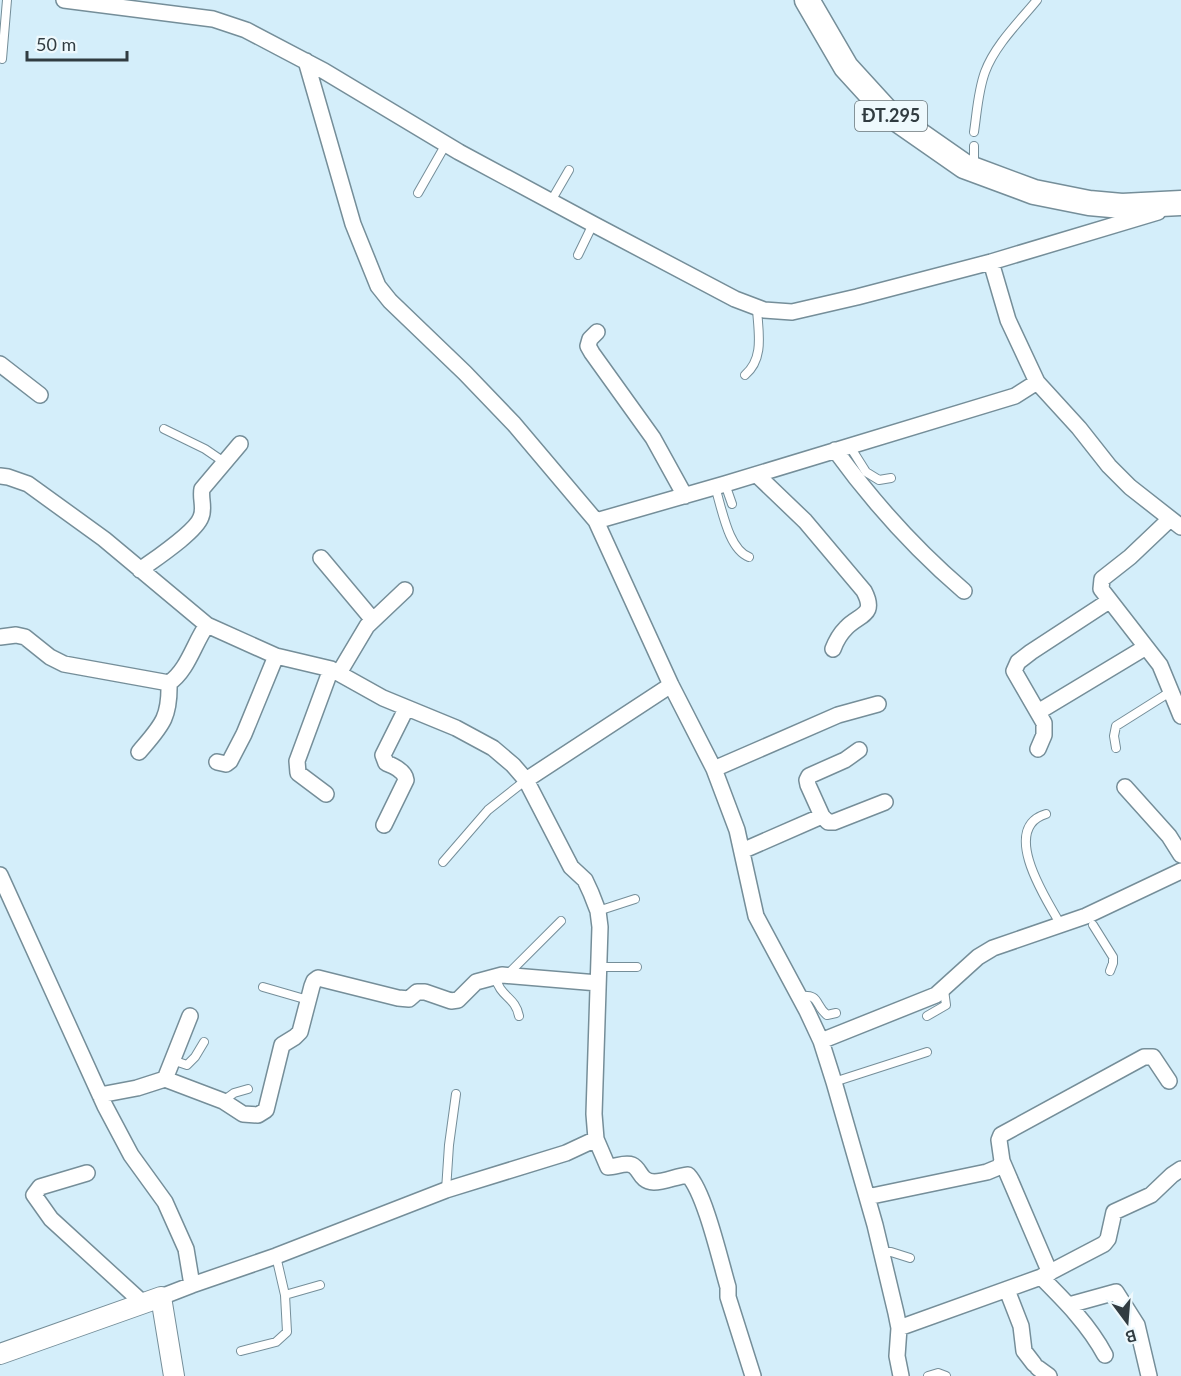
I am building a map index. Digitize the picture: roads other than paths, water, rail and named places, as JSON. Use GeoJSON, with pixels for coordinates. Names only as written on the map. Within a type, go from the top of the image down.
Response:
{"type":"FeatureCollection","features":[{"type":"Feature","properties":{"kind":"main road","name":"ĐT.295"},"geometry":{"type":"LineString","coordinates":[[807,0],[846,67],[888,113],[937,150],[974,171],[1025,189],[1089,202],[1122,206],[1181,204]]}},
{"type":"Feature","properties":{"kind":"street"},"geometry":{"type":"LineString","coordinates":[[64,0],[138,4],[213,19],[246,30],[306,61],[446,144],[593,224],[727,295],[757,308],[778,312],[799,310],[991,262],[1181,204]]}},
{"type":"Feature","properties":{"kind":"street"},"geometry":{"type":"LineString","coordinates":[[306,61],[353,224],[378,286],[390,301],[514,424],[596,521],[671,684],[714,769],[737,830],[756,916],[800,996],[821,1041],[834,1082],[882,1252],[899,1328],[897,1356],[901,1376]]}},
{"type":"Feature","properties":{"kind":"street"},"geometry":{"type":"LineString","coordinates":[[991,262],[1008,320],[1036,382],[1079,428],[1109,466],[1130,487],[1176,523],[1102,579],[1101,589],[1160,665],[1181,716]]}},
{"type":"Feature","properties":{"kind":"street"},"geometry":{"type":"LineString","coordinates":[[597,332],[590,339],[588,346],[653,438],[686,496]]}},
{"type":"Feature","properties":{"kind":"street"},"geometry":{"type":"LineString","coordinates":[[0,366],[40,395]]}},
{"type":"Feature","properties":{"kind":"street"},"geometry":{"type":"LineString","coordinates":[[596,521],[757,475],[842,447],[1015,396],[1036,382]]}},
{"type":"Feature","properties":{"kind":"street"},"geometry":{"type":"LineString","coordinates":[[140,570],[196,527],[202,516],[202,489],[240,444]]}},
{"type":"Feature","properties":{"kind":"street"},"geometry":{"type":"LineString","coordinates":[[842,447],[863,488],[964,591]]}},
{"type":"Feature","properties":{"kind":"street"},"geometry":{"type":"LineString","coordinates":[[757,475],[806,521],[864,591],[869,602],[865,614],[845,628],[833,649]]}},
{"type":"Feature","properties":{"kind":"street"},"geometry":{"type":"LineString","coordinates":[[0,476],[28,484],[104,539],[207,625],[276,656],[335,671],[406,709],[456,728],[493,748],[526,780],[571,867],[585,880],[598,911],[600,927],[594,1114],[596,1139],[608,1167],[632,1164],[641,1177],[653,1182],[688,1175],[694,1182],[709,1224],[728,1287],[728,1297],[753,1376]]}},
{"type":"Feature","properties":{"kind":"street"},"geometry":{"type":"LineString","coordinates":[[321,558],[373,620]]}},
{"type":"Feature","properties":{"kind":"street"},"geometry":{"type":"LineString","coordinates":[[326,794],[298,773],[297,761],[335,671],[373,620],[405,590]]}},
{"type":"Feature","properties":{"kind":"street"},"geometry":{"type":"LineString","coordinates":[[1038,749],[1044,735],[1044,723],[1014,671],[1014,667],[1031,652],[1109,601]]}},
{"type":"Feature","properties":{"kind":"street"},"geometry":{"type":"LineString","coordinates":[[0,638],[16,635],[25,637],[50,657],[64,664],[169,683],[179,676],[197,638],[207,625]]}},
{"type":"Feature","properties":{"kind":"street"},"geometry":{"type":"LineString","coordinates":[[1038,712],[1146,647]]}},
{"type":"Feature","properties":{"kind":"street"},"geometry":{"type":"LineString","coordinates":[[217,762],[226,764],[230,761],[244,734],[276,656]]}},
{"type":"Feature","properties":{"kind":"street"},"geometry":{"type":"LineString","coordinates":[[139,752],[164,720],[170,704],[169,683]]}},
{"type":"Feature","properties":{"kind":"street"},"geometry":{"type":"LineString","coordinates":[[526,780],[671,684]]}},
{"type":"Feature","properties":{"kind":"street"},"geometry":{"type":"LineString","coordinates":[[714,769],[838,715],[878,704]]}},
{"type":"Feature","properties":{"kind":"street"},"geometry":{"type":"LineString","coordinates":[[384,825],[406,776],[386,763],[383,755],[406,709]]}},
{"type":"Feature","properties":{"kind":"street"},"geometry":{"type":"LineString","coordinates":[[859,750],[845,760],[809,776],[808,785],[822,816],[828,822],[834,822],[885,802]]}},
{"type":"Feature","properties":{"kind":"street"},"geometry":{"type":"LineString","coordinates":[[1125,787],[1169,836],[1181,855]]}},
{"type":"Feature","properties":{"kind":"street"},"geometry":{"type":"LineString","coordinates":[[742,851],[822,816]]}},
{"type":"Feature","properties":{"kind":"street"},"geometry":{"type":"LineString","coordinates":[[821,1041],[936,995],[978,957],[993,948],[1061,925],[1090,920],[1181,871]]}},
{"type":"Feature","properties":{"kind":"street"},"geometry":{"type":"LineString","coordinates":[[0,874],[100,1095],[131,1155],[165,1202],[186,1249],[192,1285]]}},
{"type":"Feature","properties":{"kind":"street"},"geometry":{"type":"LineString","coordinates":[[100,1095],[137,1088],[165,1079],[223,1101],[243,1114],[258,1115],[266,1110],[282,1045],[300,1032],[314,981],[318,978],[398,998],[409,999],[417,992],[425,992],[451,1001],[463,997],[476,982],[501,976],[599,975]]}},
{"type":"Feature","properties":{"kind":"street"},"geometry":{"type":"LineString","coordinates":[[165,1079],[190,1016]]}},
{"type":"Feature","properties":{"kind":"street"},"geometry":{"type":"LineString","coordinates":[[1105,1355],[1100,1345],[1045,1275],[1002,1161],[1000,1135],[1144,1057],[1153,1057],[1169,1082]]}},
{"type":"Feature","properties":{"kind":"street"},"geometry":{"type":"LineString","coordinates":[[0,1354],[276,1256],[446,1190],[567,1153],[596,1139]]}},
{"type":"Feature","properties":{"kind":"street"},"geometry":{"type":"LineString","coordinates":[[867,1197],[987,1172],[999,1167],[1002,1161]]}},
{"type":"Feature","properties":{"kind":"street"},"geometry":{"type":"LineString","coordinates":[[899,1328],[1045,1275],[1104,1244],[1108,1239],[1114,1212],[1151,1195],[1181,1169]]}},
{"type":"Feature","properties":{"kind":"street"},"geometry":{"type":"LineString","coordinates":[[87,1173],[39,1187],[34,1195],[51,1219],[153,1301],[174,1376]]}},
{"type":"Feature","properties":{"kind":"street"},"geometry":{"type":"LineString","coordinates":[[1007,1290],[1021,1326],[1024,1351],[1040,1370]]}},
{"type":"Feature","properties":{"kind":"street"},"geometry":{"type":"LineString","coordinates":[[1069,1305],[1116,1292],[1137,1325],[1149,1376]]}},
{"type":"Feature","properties":{"kind":"lane"},"geometry":{"type":"LineString","coordinates":[[2,59],[7,0]]}},
{"type":"Feature","properties":{"kind":"lane"},"geometry":{"type":"LineString","coordinates":[[974,132],[980,90],[986,70],[1000,45],[1037,0]]}},
{"type":"Feature","properties":{"kind":"lane"},"geometry":{"type":"LineString","coordinates":[[418,193],[446,144]]}},
{"type":"Feature","properties":{"kind":"lane"},"geometry":{"type":"LineString","coordinates":[[974,146],[974,171]]}},
{"type":"Feature","properties":{"kind":"lane"},"geometry":{"type":"LineString","coordinates":[[551,201],[569,170]]}},
{"type":"Feature","properties":{"kind":"lane"},"geometry":{"type":"LineString","coordinates":[[578,255],[593,224]]}},
{"type":"Feature","properties":{"kind":"lane"},"geometry":{"type":"LineString","coordinates":[[745,375],[756,362],[759,352],[757,308]]}},
{"type":"Feature","properties":{"kind":"lane"},"geometry":{"type":"LineString","coordinates":[[165,429],[205,449],[224,462]]}},
{"type":"Feature","properties":{"kind":"lane"},"geometry":{"type":"LineString","coordinates":[[842,447],[866,472],[879,480],[891,478]]}},
{"type":"Feature","properties":{"kind":"lane"},"geometry":{"type":"LineString","coordinates":[[720,486],[732,504]]}},
{"type":"Feature","properties":{"kind":"lane"},"geometry":{"type":"LineString","coordinates":[[720,486],[732,540],[738,552],[749,557]]}},
{"type":"Feature","properties":{"kind":"lane"},"geometry":{"type":"LineString","coordinates":[[1116,748],[1114,736],[1116,726],[1170,692]]}},
{"type":"Feature","properties":{"kind":"lane"},"geometry":{"type":"LineString","coordinates":[[443,862],[488,810],[526,780]]}},
{"type":"Feature","properties":{"kind":"lane"},"geometry":{"type":"LineString","coordinates":[[1046,814],[1037,817],[1028,827],[1026,842],[1028,858],[1035,878],[1061,925]]}},
{"type":"Feature","properties":{"kind":"lane"},"geometry":{"type":"LineString","coordinates":[[598,911],[635,899]]}},
{"type":"Feature","properties":{"kind":"lane"},"geometry":{"type":"LineString","coordinates":[[1090,920],[1113,957],[1110,971]]}},
{"type":"Feature","properties":{"kind":"lane"},"geometry":{"type":"LineString","coordinates":[[519,1016],[516,1004],[498,988],[501,976],[561,921]]}},
{"type":"Feature","properties":{"kind":"lane"},"geometry":{"type":"LineString","coordinates":[[599,975],[637,967]]}},
{"type":"Feature","properties":{"kind":"lane"},"geometry":{"type":"LineString","coordinates":[[263,987],[308,1000]]}},
{"type":"Feature","properties":{"kind":"lane"},"geometry":{"type":"LineString","coordinates":[[927,1016],[946,1005],[944,990]]}},
{"type":"Feature","properties":{"kind":"lane"},"geometry":{"type":"LineString","coordinates":[[800,996],[815,998],[823,1014],[836,1013]]}},
{"type":"Feature","properties":{"kind":"lane"},"geometry":{"type":"LineString","coordinates":[[172,1060],[187,1065],[204,1042]]}},
{"type":"Feature","properties":{"kind":"lane"},"geometry":{"type":"LineString","coordinates":[[834,1082],[927,1052]]}},
{"type":"Feature","properties":{"kind":"lane"},"geometry":{"type":"LineString","coordinates":[[223,1101],[234,1093],[248,1089]]}},
{"type":"Feature","properties":{"kind":"lane"},"geometry":{"type":"LineString","coordinates":[[446,1190],[456,1094]]}},
{"type":"Feature","properties":{"kind":"lane"},"geometry":{"type":"LineString","coordinates":[[882,1252],[891,1252],[910,1258]]}},
{"type":"Feature","properties":{"kind":"lane"},"geometry":{"type":"LineString","coordinates":[[241,1351],[276,1342],[287,1332],[285,1295],[276,1256]]}},
{"type":"Feature","properties":{"kind":"lane"},"geometry":{"type":"LineString","coordinates":[[285,1295],[320,1285]]}},
{"type":"Feature","properties":{"kind":"lane"},"geometry":{"type":"LineString","coordinates":[[928,1376],[939,1373],[946,1376]]}}]}
